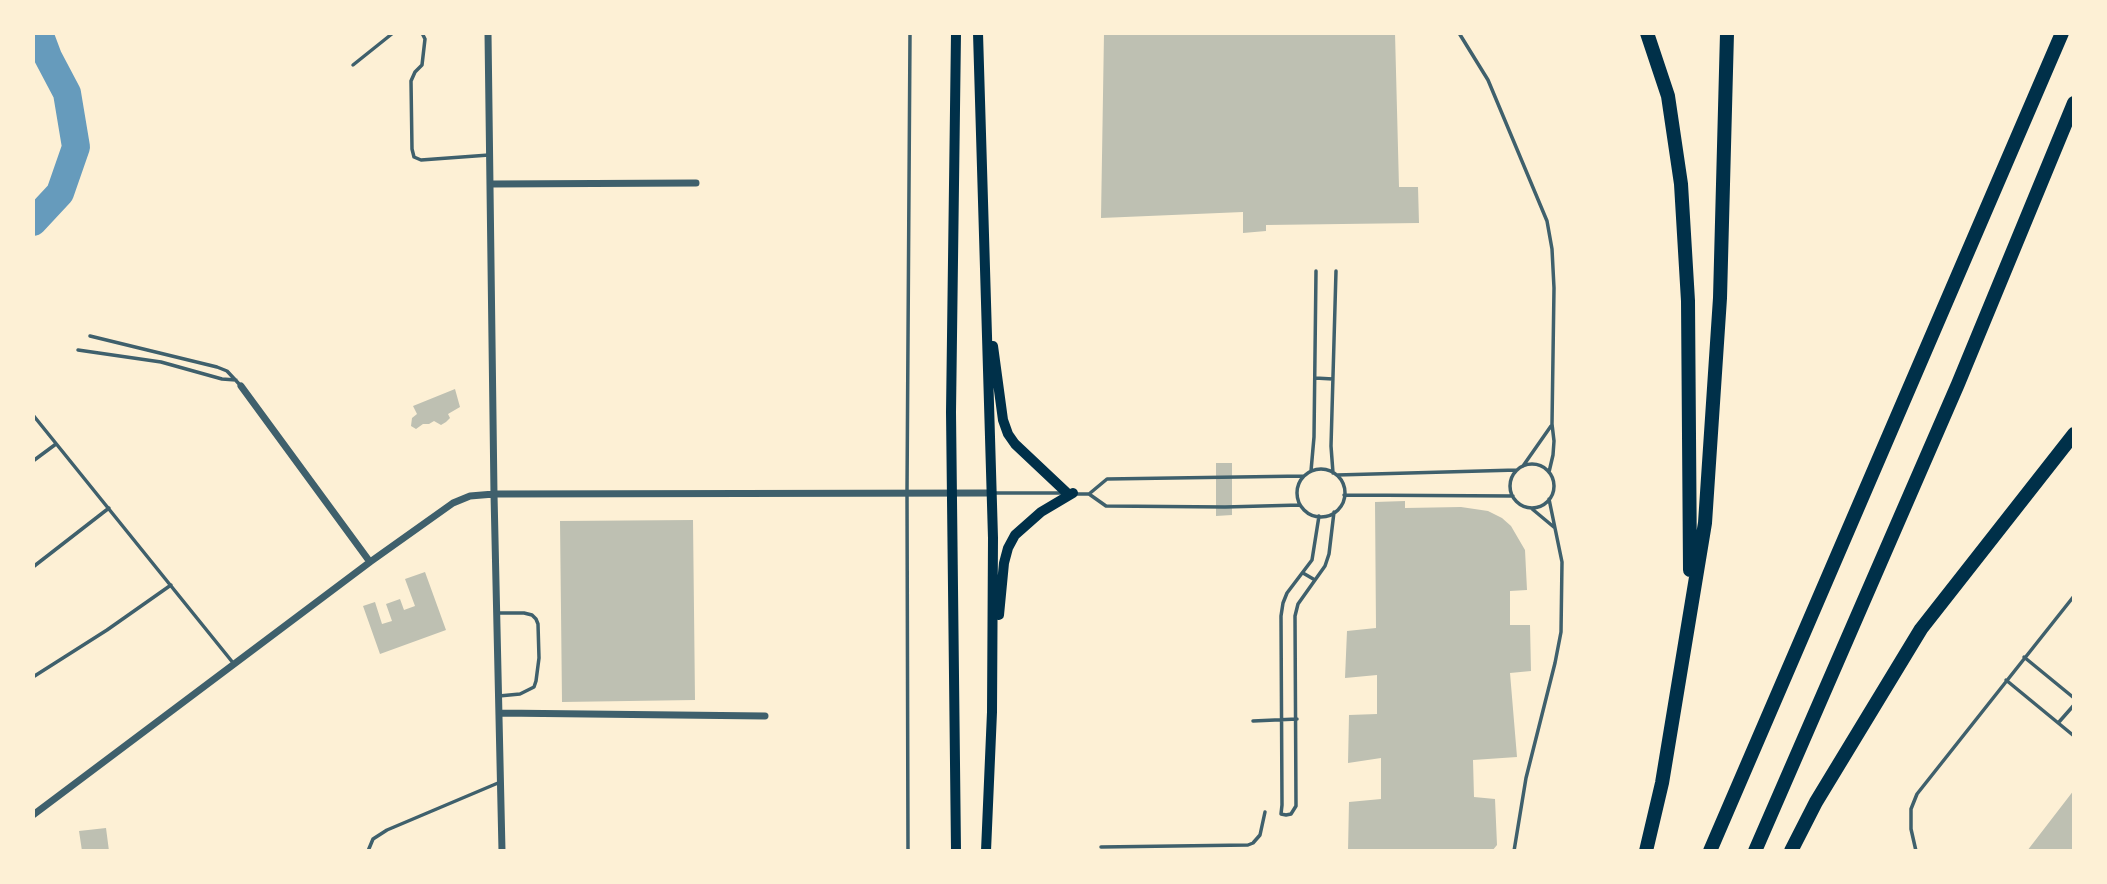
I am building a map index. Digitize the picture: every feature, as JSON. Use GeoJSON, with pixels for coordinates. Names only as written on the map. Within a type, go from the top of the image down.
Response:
{"type":"FeatureCollection","features":[{"type":"Feature","properties":{"kind":"highway"},"geometry":{"type":"LineString","coordinates":[[1647,33],[1668,96],[1681,184],[1688,301],[1690,614]]}},
{"type":"Feature","properties":{"kind":"highway"},"geometry":{"type":"LineString","coordinates":[[1646,851],[1662,783],[1704,523],[1720,298],[1727,33]]}},
{"type":"Feature","properties":{"kind":"highway"},"geometry":{"type":"LineString","coordinates":[[1710,851],[2062,33]]}},
{"type":"Feature","properties":{"kind":"highway"},"geometry":{"type":"LineString","coordinates":[[1755,851],[1958,384],[2074,103]]}},
{"type":"Feature","properties":{"kind":"highway"},"geometry":{"type":"LineString","coordinates":[[1791,851],[1816,802],[1921,629],[2074,434]]}},
{"type":"Feature","properties":{"kind":"main road"},"geometry":{"type":"LineString","coordinates":[[956,33],[951,412],[956,851]]}},
{"type":"Feature","properties":{"kind":"main road"},"geometry":{"type":"LineString","coordinates":[[978,33],[993,538],[992,683],[986,851]]}},
{"type":"Feature","properties":{"kind":"main road"},"geometry":{"type":"LineString","coordinates":[[986,295],[1005,427],[1015,444],[1070,493],[1024,526],[1008,548],[1003,563],[992,683]]}},
{"type":"Feature","properties":{"kind":"street"},"geometry":{"type":"LineString","coordinates":[[488,33],[502,851]]}},
{"type":"Feature","properties":{"kind":"street"},"geometry":{"type":"LineString","coordinates":[[492,184],[696,183]]}},
{"type":"Feature","properties":{"kind":"street"},"geometry":{"type":"LineString","coordinates":[[238,383],[370,562]]}},
{"type":"Feature","properties":{"kind":"street"},"geometry":{"type":"LineString","coordinates":[[33,815],[370,562],[453,503],[477,495],[494,494],[990,493]]}},
{"type":"Feature","properties":{"kind":"street"},"geometry":{"type":"LineString","coordinates":[[499,713],[765,716]]}},
{"type":"Feature","properties":{"kind":"lane"},"geometry":{"type":"LineString","coordinates":[[353,65],[393,33]]}},
{"type":"Feature","properties":{"kind":"lane"},"geometry":{"type":"LineString","coordinates":[[422,33],[425,39],[422,65],[411,81],[414,157],[421,160],[491,154]]}},
{"type":"Feature","properties":{"kind":"lane"},"geometry":{"type":"LineString","coordinates":[[908,851],[910,33]]}},
{"type":"Feature","properties":{"kind":"lane"},"geometry":{"type":"LineString","coordinates":[[1460,33],[1488,80],[1548,221],[1552,249],[1554,441],[1549,472],[1554,485],[1544,504],[1523,506],[1513,496],[1510,483],[1552,424]]}},
{"type":"Feature","properties":{"kind":"lane"},"geometry":{"type":"LineString","coordinates":[[1311,471],[1314,437],[1316,271]]}},
{"type":"Feature","properties":{"kind":"lane"},"geometry":{"type":"LineString","coordinates":[[1336,271],[1331,446],[1335,474],[1344,486],[1344,495],[1339,508],[1319,516],[1300,505],[1297,489],[1304,476],[1318,469],[1335,474],[1517,470]]}},
{"type":"Feature","properties":{"kind":"lane"},"geometry":{"type":"LineString","coordinates":[[90,336],[217,367],[227,371],[238,383]]}},
{"type":"Feature","properties":{"kind":"lane"},"geometry":{"type":"LineString","coordinates":[[78,351],[161,362],[238,383]]}},
{"type":"Feature","properties":{"kind":"lane"},"geometry":{"type":"LineString","coordinates":[[1315,377],[1333,379]]}},
{"type":"Feature","properties":{"kind":"lane"},"geometry":{"type":"LineString","coordinates":[[33,415],[235,665]]}},
{"type":"Feature","properties":{"kind":"lane"},"geometry":{"type":"LineString","coordinates":[[33,461],[56,444]]}},
{"type":"Feature","properties":{"kind":"lane"},"geometry":{"type":"LineString","coordinates":[[1523,466],[1537,464],[1549,472]]}},
{"type":"Feature","properties":{"kind":"lane"},"geometry":{"type":"LineString","coordinates":[[1089,494],[1107,480],[1304,476]]}},
{"type":"Feature","properties":{"kind":"lane"},"geometry":{"type":"LineString","coordinates":[[990,493],[1089,494],[1106,506],[1300,505]]}},
{"type":"Feature","properties":{"kind":"lane"},"geometry":{"type":"LineString","coordinates":[[1344,495],[1513,496]]}},
{"type":"Feature","properties":{"kind":"lane"},"geometry":{"type":"LineString","coordinates":[[1514,851],[1526,778],[1555,663],[1560,632],[1562,562],[1549,499]]}},
{"type":"Feature","properties":{"kind":"lane"},"geometry":{"type":"LineString","coordinates":[[1530,507],[1556,530]]}},
{"type":"Feature","properties":{"kind":"lane"},"geometry":{"type":"LineString","coordinates":[[33,567],[109,508]]}},
{"type":"Feature","properties":{"kind":"lane"},"geometry":{"type":"LineString","coordinates":[[1319,516],[1312,559],[1283,603],[1281,814],[1286,815],[1291,814],[1296,806],[1295,616],[1298,604],[1325,566],[1334,512]]}},
{"type":"Feature","properties":{"kind":"lane"},"geometry":{"type":"LineString","coordinates":[[1303,573],[1315,580]]}},
{"type":"Feature","properties":{"kind":"lane"},"geometry":{"type":"LineString","coordinates":[[33,677],[171,585]]}},
{"type":"Feature","properties":{"kind":"lane"},"geometry":{"type":"LineString","coordinates":[[1916,851],[1911,829],[1911,809],[1917,794],[2074,596]]}},
{"type":"Feature","properties":{"kind":"lane"},"geometry":{"type":"LineString","coordinates":[[496,613],[532,615],[538,624],[539,659],[534,687],[520,694],[499,696]]}},
{"type":"Feature","properties":{"kind":"lane"},"geometry":{"type":"LineString","coordinates":[[2024,657],[2074,698]]}},
{"type":"Feature","properties":{"kind":"lane"},"geometry":{"type":"LineString","coordinates":[[2006,680],[2074,736]]}},
{"type":"Feature","properties":{"kind":"lane"},"geometry":{"type":"LineString","coordinates":[[2059,722],[2074,705]]}},
{"type":"Feature","properties":{"kind":"lane"},"geometry":{"type":"LineString","coordinates":[[1253,721],[1297,719]]}},
{"type":"Feature","properties":{"kind":"lane"},"geometry":{"type":"LineString","coordinates":[[368,851],[373,839],[387,830],[500,782]]}},
{"type":"Feature","properties":{"kind":"lane"},"geometry":{"type":"LineString","coordinates":[[1101,847],[1248,845],[1260,835],[1265,812]]}},
{"type":"Feature","properties":{"kind":"building"},"geometry":{"type":"Polygon","coordinates":[[[1104,33],[1395,33],[1399,187],[1418,187],[1419,223],[1266,225],[1266,231],[1243,233],[1243,212],[1101,218],[1104,33]]]}},
{"type":"Feature","properties":{"kind":"building"},"geometry":{"type":"Polygon","coordinates":[[[455,389],[460,407],[448,414],[450,418],[446,422],[441,425],[434,421],[416,429],[411,426],[412,418],[417,414],[413,406],[455,389]]]}},
{"type":"Feature","properties":{"kind":"building"},"geometry":{"type":"Polygon","coordinates":[[[1216,463],[1232,463],[1232,515],[1216,516],[1216,463]]]}},
{"type":"Feature","properties":{"kind":"building"},"geometry":{"type":"Polygon","coordinates":[[[1405,501],[1405,508],[1461,507],[1488,511],[1511,526],[1525,550],[1527,590],[1510,591],[1510,625],[1530,625],[1531,671],[1510,673],[1517,757],[1473,760],[1474,797],[1495,799],[1497,845],[1492,851],[1348,851],[1349,802],[1381,799],[1381,758],[1348,763],[1349,715],[1377,714],[1377,675],[1345,678],[1347,631],[1376,628],[1375,502],[1405,501]]]}},
{"type":"Feature","properties":{"kind":"building"},"geometry":{"type":"Polygon","coordinates":[[[693,520],[695,700],[562,702],[560,521],[693,520]]]}},
{"type":"Feature","properties":{"kind":"building"},"geometry":{"type":"Polygon","coordinates":[[[425,572],[446,630],[380,654],[363,606],[375,602],[382,624],[392,621],[386,604],[400,599],[404,610],[415,606],[405,579],[425,572]]]}},
{"type":"Feature","properties":{"kind":"building"},"geometry":{"type":"Polygon","coordinates":[[[2074,790],[2074,851],[2027,851],[2074,790]]]}},
{"type":"Feature","properties":{"kind":"building"},"geometry":{"type":"Polygon","coordinates":[[[106,828],[109,851],[82,851],[79,831],[106,828]]]}},
{"type":"Feature","properties":{"kind":"waterway"},"geometry":{"type":"LineString","coordinates":[[33,222],[60,193],[76,147],[67,93],[39,33]]}}]}
